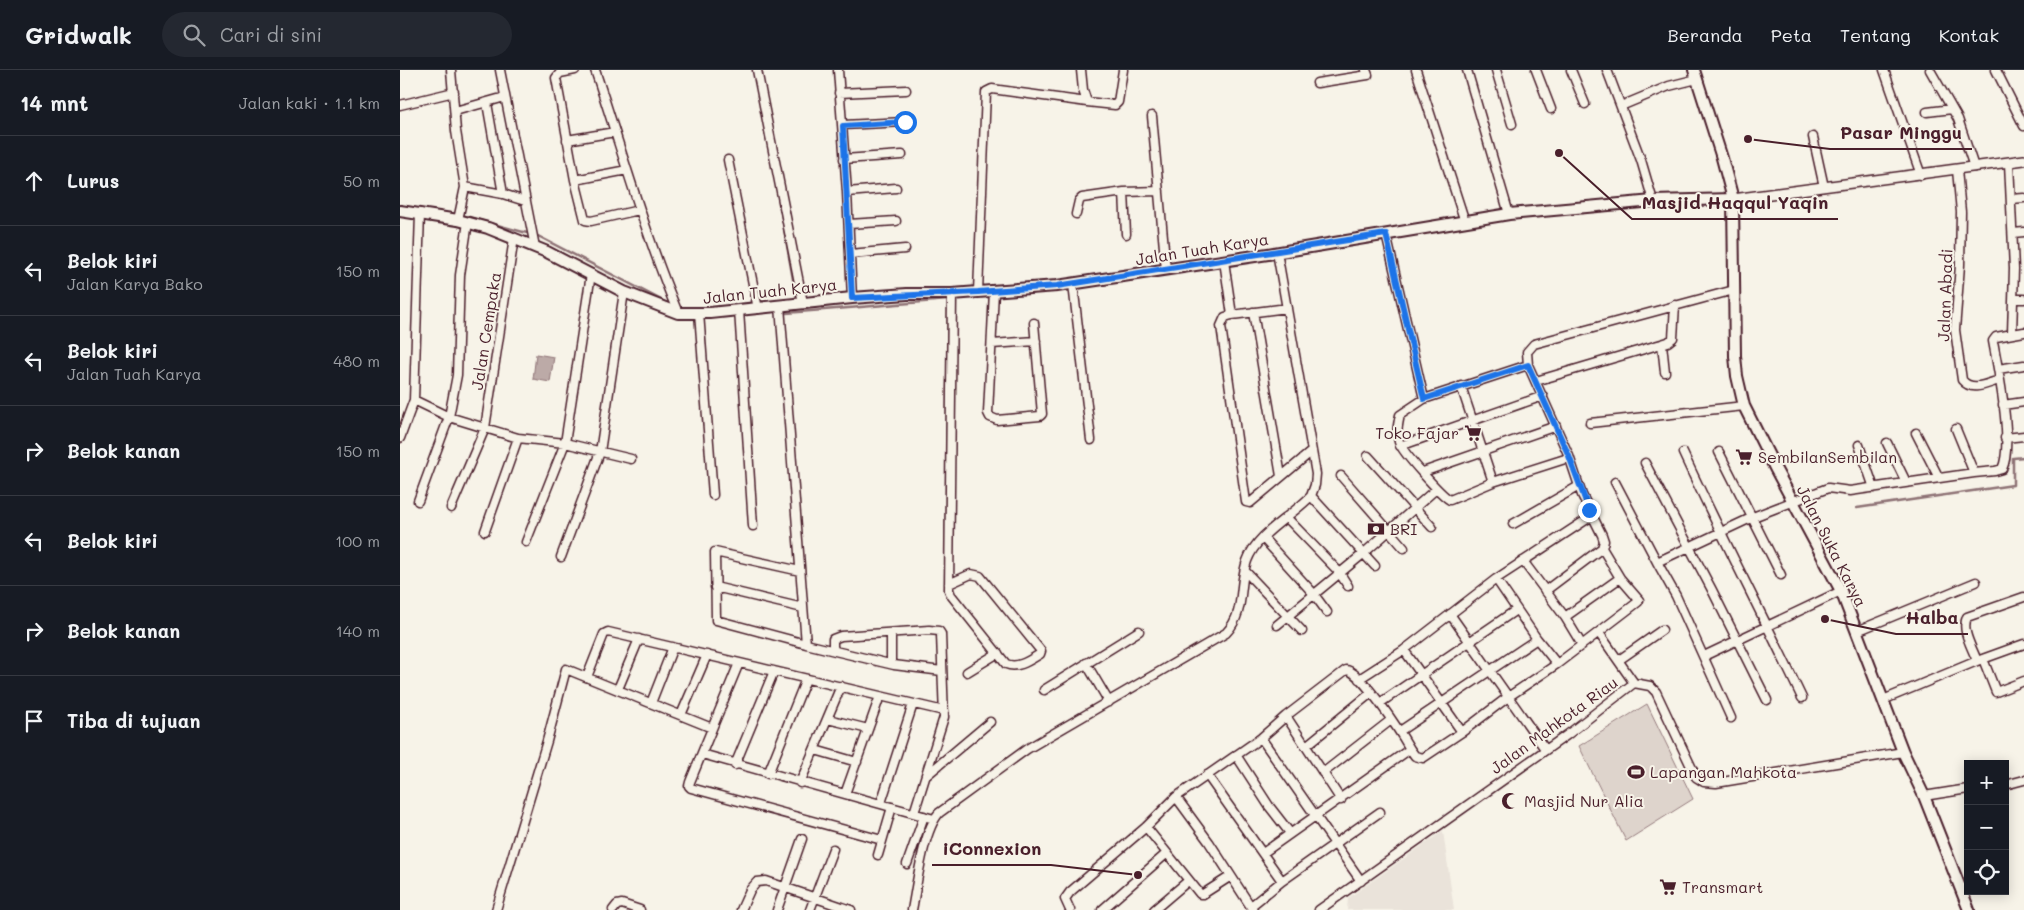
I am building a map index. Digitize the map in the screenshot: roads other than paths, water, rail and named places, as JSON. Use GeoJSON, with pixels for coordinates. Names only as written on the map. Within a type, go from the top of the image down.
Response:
{"type":"FeatureCollection","features":[{"type":"Feature","properties":{"kind":"main road","name":"Jalan Suka Karya"},"geometry":{"type":"LineString","coordinates":[[1696,74],[1733,199],[1735,356],[1737,376],[1744,406],[1841,591],[1903,752],[1924,796],[1969,910]]}},
{"type":"Feature","properties":{"kind":"main road","name":"Jalan Tuah Karya"},"geometry":{"type":"LineString","coordinates":[[400,211],[463,221],[514,238],[591,274],[624,292],[678,312],[699,313],[758,309],[852,298],[907,294],[952,294],[1074,284],[1509,214],[1653,201],[1733,199]]}},
{"type":"Feature","properties":{"kind":"street"},"geometry":{"type":"LineString","coordinates":[[418,501],[449,417],[457,374],[465,187],[451,70]]}},
{"type":"Feature","properties":{"kind":"street"},"geometry":{"type":"LineString","coordinates":[[500,70],[534,247]]}},
{"type":"Feature","properties":{"kind":"street"},"geometry":{"type":"LineString","coordinates":[[575,70],[560,73],[556,78],[575,180],[585,220],[591,221],[640,210]]}},
{"type":"Feature","properties":{"kind":"street"},"geometry":{"type":"LineString","coordinates":[[595,70],[640,210],[668,291],[678,312]]}},
{"type":"Feature","properties":{"kind":"street"},"geometry":{"type":"LineString","coordinates":[[757,70],[803,303]]}},
{"type":"Feature","properties":{"kind":"street"},"geometry":{"type":"LineString","coordinates":[[838,70],[843,126],[852,298]]}},
{"type":"Feature","properties":{"kind":"street"},"geometry":{"type":"LineString","coordinates":[[1081,70],[1083,90],[1087,102]]}},
{"type":"Feature","properties":{"kind":"street"},"geometry":{"type":"LineString","coordinates":[[978,292],[986,92],[992,88],[1116,105],[1123,70]]}},
{"type":"Feature","properties":{"kind":"street"},"geometry":{"type":"LineString","coordinates":[[1338,70],[1342,79]]}},
{"type":"Feature","properties":{"kind":"street"},"geometry":{"type":"LineString","coordinates":[[1317,82],[1368,75],[1366,70]]}},
{"type":"Feature","properties":{"kind":"street"},"geometry":{"type":"LineString","coordinates":[[1416,70],[1465,222]]}},
{"type":"Feature","properties":{"kind":"street"},"geometry":{"type":"LineString","coordinates":[[1467,70],[1509,214]]}},
{"type":"Feature","properties":{"kind":"street"},"geometry":{"type":"LineString","coordinates":[[1496,70],[1512,124]]}},
{"type":"Feature","properties":{"kind":"street"},"geometry":{"type":"LineString","coordinates":[[1536,70],[1552,109]]}},
{"type":"Feature","properties":{"kind":"street"},"geometry":{"type":"LineString","coordinates":[[1571,70],[1585,104]]}},
{"type":"Feature","properties":{"kind":"street"},"geometry":{"type":"LineString","coordinates":[[1607,70],[1641,160],[1653,201]]}},
{"type":"Feature","properties":{"kind":"street"},"geometry":{"type":"LineString","coordinates":[[1884,70],[1921,175]]}},
{"type":"Feature","properties":{"kind":"street"},"geometry":{"type":"LineString","coordinates":[[1930,70],[1958,119],[1974,167]]}},
{"type":"Feature","properties":{"kind":"street"},"geometry":{"type":"LineString","coordinates":[[1997,70],[2024,126]]}},
{"type":"Feature","properties":{"kind":"street"},"geometry":{"type":"LineString","coordinates":[[1621,106],[1696,74]]}},
{"type":"Feature","properties":{"kind":"street"},"geometry":{"type":"LineString","coordinates":[[840,93],[906,90]]}},
{"type":"Feature","properties":{"kind":"street"},"geometry":{"type":"LineString","coordinates":[[400,106],[454,92]]}},
{"type":"Feature","properties":{"kind":"street"},"geometry":{"type":"LineString","coordinates":[[455,111],[505,97]]}},
{"type":"Feature","properties":{"kind":"street"},"geometry":{"type":"LineString","coordinates":[[487,102],[503,194]]}},
{"type":"Feature","properties":{"kind":"street"},"geometry":{"type":"LineString","coordinates":[[1927,112],[1952,109]]}},
{"type":"Feature","properties":{"kind":"street"},"geometry":{"type":"LineString","coordinates":[[1152,116],[1166,270]]}},
{"type":"Feature","properties":{"kind":"street"},"geometry":{"type":"LineString","coordinates":[[843,126],[905,122]]}},
{"type":"Feature","properties":{"kind":"street"},"geometry":{"type":"LineString","coordinates":[[567,140],[615,132]]}},
{"type":"Feature","properties":{"kind":"street"},"geometry":{"type":"LineString","coordinates":[[1813,137],[1824,187]]}},
{"type":"Feature","properties":{"kind":"street"},"geometry":{"type":"LineString","coordinates":[[844,159],[902,155]]}},
{"type":"Feature","properties":{"kind":"street"},"geometry":{"type":"LineString","coordinates":[[728,160],[758,309]]}},
{"type":"Feature","properties":{"kind":"street","name":"Jalan Tuah Karya"},"geometry":{"type":"LineString","coordinates":[[1733,199],[2024,160]]}},
{"type":"Feature","properties":{"kind":"street"},"geometry":{"type":"LineString","coordinates":[[2009,162],[2014,266],[2012,333]]}},
{"type":"Feature","properties":{"kind":"street"},"geometry":{"type":"LineString","coordinates":[[575,180],[627,170]]}},
{"type":"Feature","properties":{"kind":"street","name":"Jalan Abadi"},"geometry":{"type":"LineString","coordinates":[[1957,170],[1961,212],[1960,265],[1955,330],[1962,380],[1966,385],[1976,387],[1999,380]]}},
{"type":"Feature","properties":{"kind":"street"},"geometry":{"type":"LineString","coordinates":[[465,187],[503,194],[525,201]]}},
{"type":"Feature","properties":{"kind":"street"},"geometry":{"type":"LineString","coordinates":[[847,192],[896,188]]}},
{"type":"Feature","properties":{"kind":"street"},"geometry":{"type":"LineString","coordinates":[[1076,214],[1079,201],[1082,198],[1124,192],[1159,191]]}},
{"type":"Feature","properties":{"kind":"street"},"geometry":{"type":"LineString","coordinates":[[1124,192],[1126,234]]}},
{"type":"Feature","properties":{"kind":"street"},"geometry":{"type":"LineString","coordinates":[[2011,199],[2024,198]]}},
{"type":"Feature","properties":{"kind":"street"},"geometry":{"type":"LineString","coordinates":[[400,438],[414,400],[420,213]]}},
{"type":"Feature","properties":{"kind":"street"},"geometry":{"type":"LineString","coordinates":[[849,224],[896,221]]}},
{"type":"Feature","properties":{"kind":"street"},"geometry":{"type":"LineString","coordinates":[[2013,233],[2024,232]]}},
{"type":"Feature","properties":{"kind":"street"},"geometry":{"type":"LineString","coordinates":[[1386,234],[1424,399]]}},
{"type":"Feature","properties":{"kind":"street","name":"Jalan Cempaka"},"geometry":{"type":"LineString","coordinates":[[451,508],[485,428],[514,238]]}},
{"type":"Feature","properties":{"kind":"street"},"geometry":{"type":"LineString","coordinates":[[850,254],[905,249]]}},
{"type":"Feature","properties":{"kind":"street"},"geometry":{"type":"LineString","coordinates":[[912,910],[928,833],[934,819],[961,796],[1027,749],[1226,633],[1235,623],[1247,561],[1254,548],[1311,496],[1316,474],[1277,252]]}},
{"type":"Feature","properties":{"kind":"street"},"geometry":{"type":"LineString","coordinates":[[1224,261],[1232,315]]}},
{"type":"Feature","properties":{"kind":"street"},"geometry":{"type":"LineString","coordinates":[[2014,266],[2024,266]]}},
{"type":"Feature","properties":{"kind":"street"},"geometry":{"type":"LineString","coordinates":[[526,542],[565,443],[591,274]]}},
{"type":"Feature","properties":{"kind":"street"},"geometry":{"type":"LineString","coordinates":[[1074,284],[1091,440]]}},
{"type":"Feature","properties":{"kind":"street"},"geometry":{"type":"LineString","coordinates":[[1545,591],[1602,548],[1604,541],[1579,486],[1569,456],[1528,365],[1527,352],[1534,344],[1734,290]]}},
{"type":"Feature","properties":{"kind":"street"},"geometry":{"type":"LineString","coordinates":[[994,291],[988,413],[997,420],[1040,416],[1042,414],[1034,323]]}},
{"type":"Feature","properties":{"kind":"street"},"geometry":{"type":"LineString","coordinates":[[561,557],[600,452],[624,292]]}},
{"type":"Feature","properties":{"kind":"street"},"geometry":{"type":"LineString","coordinates":[[949,584],[971,574],[980,576],[1041,651],[1040,654],[1018,665],[1011,666],[1006,664],[951,595],[949,584],[952,294]]}},
{"type":"Feature","properties":{"kind":"street"},"geometry":{"type":"LineString","coordinates":[[2013,300],[2024,299]]}},
{"type":"Feature","properties":{"kind":"street"},"geometry":{"type":"LineString","coordinates":[[1536,382],[1668,342],[1673,338],[1675,305]]}},
{"type":"Feature","properties":{"kind":"street"},"geometry":{"type":"LineString","coordinates":[[780,306],[806,644]]}},
{"type":"Feature","properties":{"kind":"street"},"geometry":{"type":"LineString","coordinates":[[1287,308],[1232,315],[1225,317],[1221,326],[1246,502],[1250,502],[1312,452]]}},
{"type":"Feature","properties":{"kind":"street"},"geometry":{"type":"LineString","coordinates":[[739,310],[753,526]]}},
{"type":"Feature","properties":{"kind":"street"},"geometry":{"type":"LineString","coordinates":[[1253,312],[1280,476]]}},
{"type":"Feature","properties":{"kind":"street"},"geometry":{"type":"LineString","coordinates":[[699,313],[713,495]]}},
{"type":"Feature","properties":{"kind":"street"},"geometry":{"type":"LineString","coordinates":[[1657,562],[1752,517],[1828,488],[1845,492],[2002,469],[2007,457],[2005,420],[1993,341],[1996,337],[2024,332]]}},
{"type":"Feature","properties":{"kind":"street"},"geometry":{"type":"LineString","coordinates":[[992,344],[1036,342]]}},
{"type":"Feature","properties":{"kind":"street"},"geometry":{"type":"LineString","coordinates":[[1662,344],[1666,372]]}},
{"type":"Feature","properties":{"kind":"street"},"geometry":{"type":"LineString","coordinates":[[1528,365],[1424,399],[1400,415],[1397,428],[1400,446],[1436,489],[1450,500],[1493,482],[1565,459],[1569,456]]}},
{"type":"Feature","properties":{"kind":"street"},"geometry":{"type":"LineString","coordinates":[[1998,369],[2024,365]]}},
{"type":"Feature","properties":{"kind":"street"},"geometry":{"type":"LineString","coordinates":[[1461,386],[1471,421],[1493,482]]}},
{"type":"Feature","properties":{"kind":"street"},"geometry":{"type":"LineString","coordinates":[[1400,446],[1543,396]]}},
{"type":"Feature","properties":{"kind":"street"},"geometry":{"type":"LineString","coordinates":[[414,400],[449,417],[518,438],[565,443],[631,459]]}},
{"type":"Feature","properties":{"kind":"street"},"geometry":{"type":"LineString","coordinates":[[2003,405],[2024,402]]}},
{"type":"Feature","properties":{"kind":"street"},"geometry":{"type":"LineString","coordinates":[[1590,423],[1744,406]]}},
{"type":"Feature","properties":{"kind":"street"},"geometry":{"type":"LineString","coordinates":[[1423,472],[1556,426]]}},
{"type":"Feature","properties":{"kind":"street"},"geometry":{"type":"LineString","coordinates":[[1956,429],[1974,473]]}},
{"type":"Feature","properties":{"kind":"street"},"geometry":{"type":"LineString","coordinates":[[1916,433],[1939,478]]}},
{"type":"Feature","properties":{"kind":"street"},"geometry":{"type":"LineString","coordinates":[[2005,438],[2024,436]]}},
{"type":"Feature","properties":{"kind":"street"},"geometry":{"type":"LineString","coordinates":[[485,531],[518,438]]}},
{"type":"Feature","properties":{"kind":"street"},"geometry":{"type":"LineString","coordinates":[[1887,443],[1906,482]]}},
{"type":"Feature","properties":{"kind":"street"},"geometry":{"type":"LineString","coordinates":[[1859,445],[1874,488]]}},
{"type":"Feature","properties":{"kind":"street"},"geometry":{"type":"LineString","coordinates":[[1719,452],[1781,575]]}},
{"type":"Feature","properties":{"kind":"street"},"geometry":{"type":"LineString","coordinates":[[1683,453],[1720,533],[1768,626],[1802,698]]}},
{"type":"Feature","properties":{"kind":"street"},"geometry":{"type":"LineString","coordinates":[[1368,456],[1432,527]]}},
{"type":"Feature","properties":{"kind":"street"},"geometry":{"type":"LineString","coordinates":[[1645,463],[1738,640],[1767,700]]}},
{"type":"Feature","properties":{"kind":"street"},"geometry":{"type":"LineString","coordinates":[[1341,476],[1404,548]]}},
{"type":"Feature","properties":{"kind":"street"},"geometry":{"type":"LineString","coordinates":[[1616,482],[1676,596],[1731,718]]}},
{"type":"Feature","properties":{"kind":"street"},"geometry":{"type":"LineString","coordinates":[[1513,524],[1579,486]]}},
{"type":"Feature","properties":{"kind":"street"},"geometry":{"type":"LineString","coordinates":[[1277,624],[1363,554],[1436,489]]}},
{"type":"Feature","properties":{"kind":"street"},"geometry":{"type":"LineString","coordinates":[[1311,496],[1375,566]]}},
{"type":"Feature","properties":{"kind":"street"},"geometry":{"type":"LineString","coordinates":[[1359,679],[1404,650],[1496,579],[1592,516]]}},
{"type":"Feature","properties":{"kind":"street"},"geometry":{"type":"LineString","coordinates":[[1286,518],[1339,572],[1348,586]]}},
{"type":"Feature","properties":{"kind":"street"},"geometry":{"type":"LineString","coordinates":[[1263,538],[1313,593],[1327,612]]}},
{"type":"Feature","properties":{"kind":"street"},"geometry":{"type":"LineString","coordinates":[[1070,910],[1065,899],[1070,892],[1146,827],[1176,797],[1261,738],[1286,716],[1346,670],[1354,672],[1380,703],[1415,756],[1423,758],[1462,732],[1638,602],[1639,600],[1620,578],[1602,548]]}},
{"type":"Feature","properties":{"kind":"street"},"geometry":{"type":"LineString","coordinates":[[800,571],[715,552],[717,622],[891,664],[942,671]]}},
{"type":"Feature","properties":{"kind":"street"},"geometry":{"type":"LineString","coordinates":[[1523,561],[1565,617],[1582,645]]}},
{"type":"Feature","properties":{"kind":"street"},"geometry":{"type":"LineString","coordinates":[[1245,571],[1302,630]]}},
{"type":"Feature","properties":{"kind":"street"},"geometry":{"type":"LineString","coordinates":[[1565,617],[1620,578]]}},
{"type":"Feature","properties":{"kind":"street"},"geometry":{"type":"LineString","coordinates":[[1496,579],[1516,610],[1556,664]]}},
{"type":"Feature","properties":{"kind":"street"},"geometry":{"type":"LineString","coordinates":[[1857,631],[1976,582]]}},
{"type":"Feature","properties":{"kind":"street"},"geometry":{"type":"LineString","coordinates":[[715,587],[803,608]]}},
{"type":"Feature","properties":{"kind":"street"},"geometry":{"type":"LineString","coordinates":[[1704,656],[1841,591]]}},
{"type":"Feature","properties":{"kind":"street"},"geometry":{"type":"LineString","coordinates":[[2024,597],[1967,617],[1965,622],[1965,632],[1996,692],[2024,681]]}},
{"type":"Feature","properties":{"kind":"street"},"geometry":{"type":"LineString","coordinates":[[1380,703],[1516,610]]}},
{"type":"Feature","properties":{"kind":"street"},"geometry":{"type":"LineString","coordinates":[[1450,614],[1545,749]]}},
{"type":"Feature","properties":{"kind":"street"},"geometry":{"type":"LineString","coordinates":[[1619,660],[1662,630]]}},
{"type":"Feature","properties":{"kind":"street"},"geometry":{"type":"LineString","coordinates":[[835,651],[833,639],[837,637],[938,631],[942,639],[944,712],[940,732],[914,813]]}},
{"type":"Feature","properties":{"kind":"street"},"geometry":{"type":"LineString","coordinates":[[1044,690],[1139,631]]}},
{"type":"Feature","properties":{"kind":"street"},"geometry":{"type":"LineString","coordinates":[[587,677],[604,634],[608,632],[944,712]]}},
{"type":"Feature","properties":{"kind":"street"},"geometry":{"type":"LineString","coordinates":[[1599,632],[1634,683]]}},
{"type":"Feature","properties":{"kind":"street"},"geometry":{"type":"LineString","coordinates":[[891,633],[891,664]]}},
{"type":"Feature","properties":{"kind":"street"},"geometry":{"type":"LineString","coordinates":[[618,689],[639,639]]}},
{"type":"Feature","properties":{"kind":"street"},"geometry":{"type":"LineString","coordinates":[[1400,731],[1537,639]]}},
{"type":"Feature","properties":{"kind":"street"},"geometry":{"type":"LineString","coordinates":[[1883,700],[2024,644]]}},
{"type":"Feature","properties":{"kind":"street"},"geometry":{"type":"LineString","coordinates":[[651,703],[674,647]]}},
{"type":"Feature","properties":{"kind":"street"},"geometry":{"type":"LineString","coordinates":[[1404,650],[1462,732]]}},
{"type":"Feature","properties":{"kind":"street"},"geometry":{"type":"LineString","coordinates":[[968,672],[998,653]]}},
{"type":"Feature","properties":{"kind":"street"},"geometry":{"type":"LineString","coordinates":[[680,715],[707,655]]}},
{"type":"Feature","properties":{"kind":"street"},"geometry":{"type":"LineString","coordinates":[[739,663],[690,782],[691,788],[882,840]]}},
{"type":"Feature","properties":{"kind":"street"},"geometry":{"type":"LineString","coordinates":[[1086,663],[1109,702]]}},
{"type":"Feature","properties":{"kind":"street"},"geometry":{"type":"LineString","coordinates":[[496,910],[547,741],[566,669],[712,728]]}},
{"type":"Feature","properties":{"kind":"street"},"geometry":{"type":"LineString","coordinates":[[735,765],[774,671]]}},
{"type":"Feature","properties":{"kind":"street"},"geometry":{"type":"LineString","coordinates":[[768,774],[806,679]]}},
{"type":"Feature","properties":{"kind":"street","name":"Jalan Mahkota Riau"},"geometry":{"type":"LineString","coordinates":[[1319,910],[1567,735],[1634,683],[1650,686],[1656,692],[1696,777],[1704,782],[1716,782],[1810,768],[1903,752]]}},
{"type":"Feature","properties":{"kind":"street"},"geometry":{"type":"LineString","coordinates":[[800,783],[841,686]]}},
{"type":"Feature","properties":{"kind":"street"},"geometry":{"type":"LineString","coordinates":[[1306,746],[1371,693]]}},
{"type":"Feature","properties":{"kind":"street"},"geometry":{"type":"LineString","coordinates":[[846,794],[880,696]]}},
{"type":"Feature","properties":{"kind":"street"},"geometry":{"type":"LineString","coordinates":[[881,803],[913,704]]}},
{"type":"Feature","properties":{"kind":"street"},"geometry":{"type":"LineString","coordinates":[[1286,716],[1340,800]]}},
{"type":"Feature","properties":{"kind":"street"},"geometry":{"type":"LineString","coordinates":[[828,719],[868,728]]}},
{"type":"Feature","properties":{"kind":"street"},"geometry":{"type":"LineString","coordinates":[[1323,773],[1391,720]]}},
{"type":"Feature","properties":{"kind":"street"},"geometry":{"type":"LineString","coordinates":[[926,776],[990,722]]}},
{"type":"Feature","properties":{"kind":"street"},"geometry":{"type":"LineString","coordinates":[[1261,738],[1316,814],[1361,881]]}},
{"type":"Feature","properties":{"kind":"street"},"geometry":{"type":"LineString","coordinates":[[1263,853],[1410,749]]}},
{"type":"Feature","properties":{"kind":"street"},"geometry":{"type":"LineString","coordinates":[[815,750],[857,762]]}},
{"type":"Feature","properties":{"kind":"street"},"geometry":{"type":"LineString","coordinates":[[702,754],[735,765],[881,803],[934,819]]}},
{"type":"Feature","properties":{"kind":"street"},"geometry":{"type":"LineString","coordinates":[[1236,754],[1269,806],[1290,834]]}},
{"type":"Feature","properties":{"kind":"street"},"geometry":{"type":"LineString","coordinates":[[1207,775],[1282,881]]}},
{"type":"Feature","properties":{"kind":"street"},"geometry":{"type":"LineString","coordinates":[[2009,784],[2024,780]]}},
{"type":"Feature","properties":{"kind":"street"},"geometry":{"type":"LineString","coordinates":[[1924,796],[1964,790]]}},
{"type":"Feature","properties":{"kind":"street"},"geometry":{"type":"LineString","coordinates":[[1176,797],[1252,908],[1282,881],[1380,812]]}},
{"type":"Feature","properties":{"kind":"street"},"geometry":{"type":"LineString","coordinates":[[878,855],[892,806]]}},
{"type":"Feature","properties":{"kind":"street"},"geometry":{"type":"LineString","coordinates":[[907,864],[924,816]]}},
{"type":"Feature","properties":{"kind":"street"},"geometry":{"type":"LineString","coordinates":[[1146,827],[1200,894],[1204,894],[1231,876]]}},
{"type":"Feature","properties":{"kind":"street"},"geometry":{"type":"LineString","coordinates":[[777,910],[802,839]]}},
{"type":"Feature","properties":{"kind":"street"},"geometry":{"type":"LineString","coordinates":[[810,910],[833,849]]}},
{"type":"Feature","properties":{"kind":"street"},"geometry":{"type":"LineString","coordinates":[[1102,910],[1166,854]]}},
{"type":"Feature","properties":{"kind":"street"},"geometry":{"type":"LineString","coordinates":[[741,910],[750,890],[756,882],[766,880],[848,910]]}},
{"type":"Feature","properties":{"kind":"street"},"geometry":{"type":"LineString","coordinates":[[1154,910],[1188,880]]}},
{"type":"Feature","properties":{"kind":"street"},"geometry":{"type":"LineString","coordinates":[[613,910],[617,905],[622,904],[640,910]]}},
{"type":"Feature","properties":{"kind":"waterway"},"geometry":{"type":"LineString","coordinates":[[779,201],[796,296]]}},
{"type":"Feature","properties":{"kind":"waterway"},"geometry":{"type":"LineString","coordinates":[[464,216],[538,236],[671,305]]}},
{"type":"Feature","properties":{"kind":"waterway"},"geometry":{"type":"LineString","coordinates":[[786,313],[948,300],[945,591]]}},
{"type":"Feature","properties":{"kind":"waterway"},"geometry":{"type":"LineString","coordinates":[[1857,508],[2013,485],[2013,458],[2024,457]]}},
{"type":"Feature","properties":{"kind":"place","name":"Pasar Minggu"},"geometry":{"type":"Point","coordinates":[1748,139]}},
{"type":"Feature","properties":{"kind":"place","name":"Masjid Haqqul Yaqin"},"geometry":{"type":"Point","coordinates":[1559,153]}},
{"type":"Feature","properties":{"kind":"place","name":"Toko Fajar"},"geometry":{"type":"Point","coordinates":[1473,433]}},
{"type":"Feature","properties":{"kind":"place","name":"SembilanSembilan"},"geometry":{"type":"Point","coordinates":[1744,457]}},
{"type":"Feature","properties":{"kind":"place","name":"BRI"},"geometry":{"type":"Point","coordinates":[1376,529]}},
{"type":"Feature","properties":{"kind":"place","name":"Halba"},"geometry":{"type":"Point","coordinates":[1825,619]}},
{"type":"Feature","properties":{"kind":"place","name":"Lapangan Mahkota"},"geometry":{"type":"Point","coordinates":[1636,772]}},
{"type":"Feature","properties":{"kind":"place","name":"Masjid Nur Alia"},"geometry":{"type":"Point","coordinates":[1510,801]}},
{"type":"Feature","properties":{"kind":"place","name":"iConnexion"},"geometry":{"type":"Point","coordinates":[1138,875]}},
{"type":"Feature","properties":{"kind":"place","name":"Transmart"},"geometry":{"type":"Point","coordinates":[1668,887]}}]}
